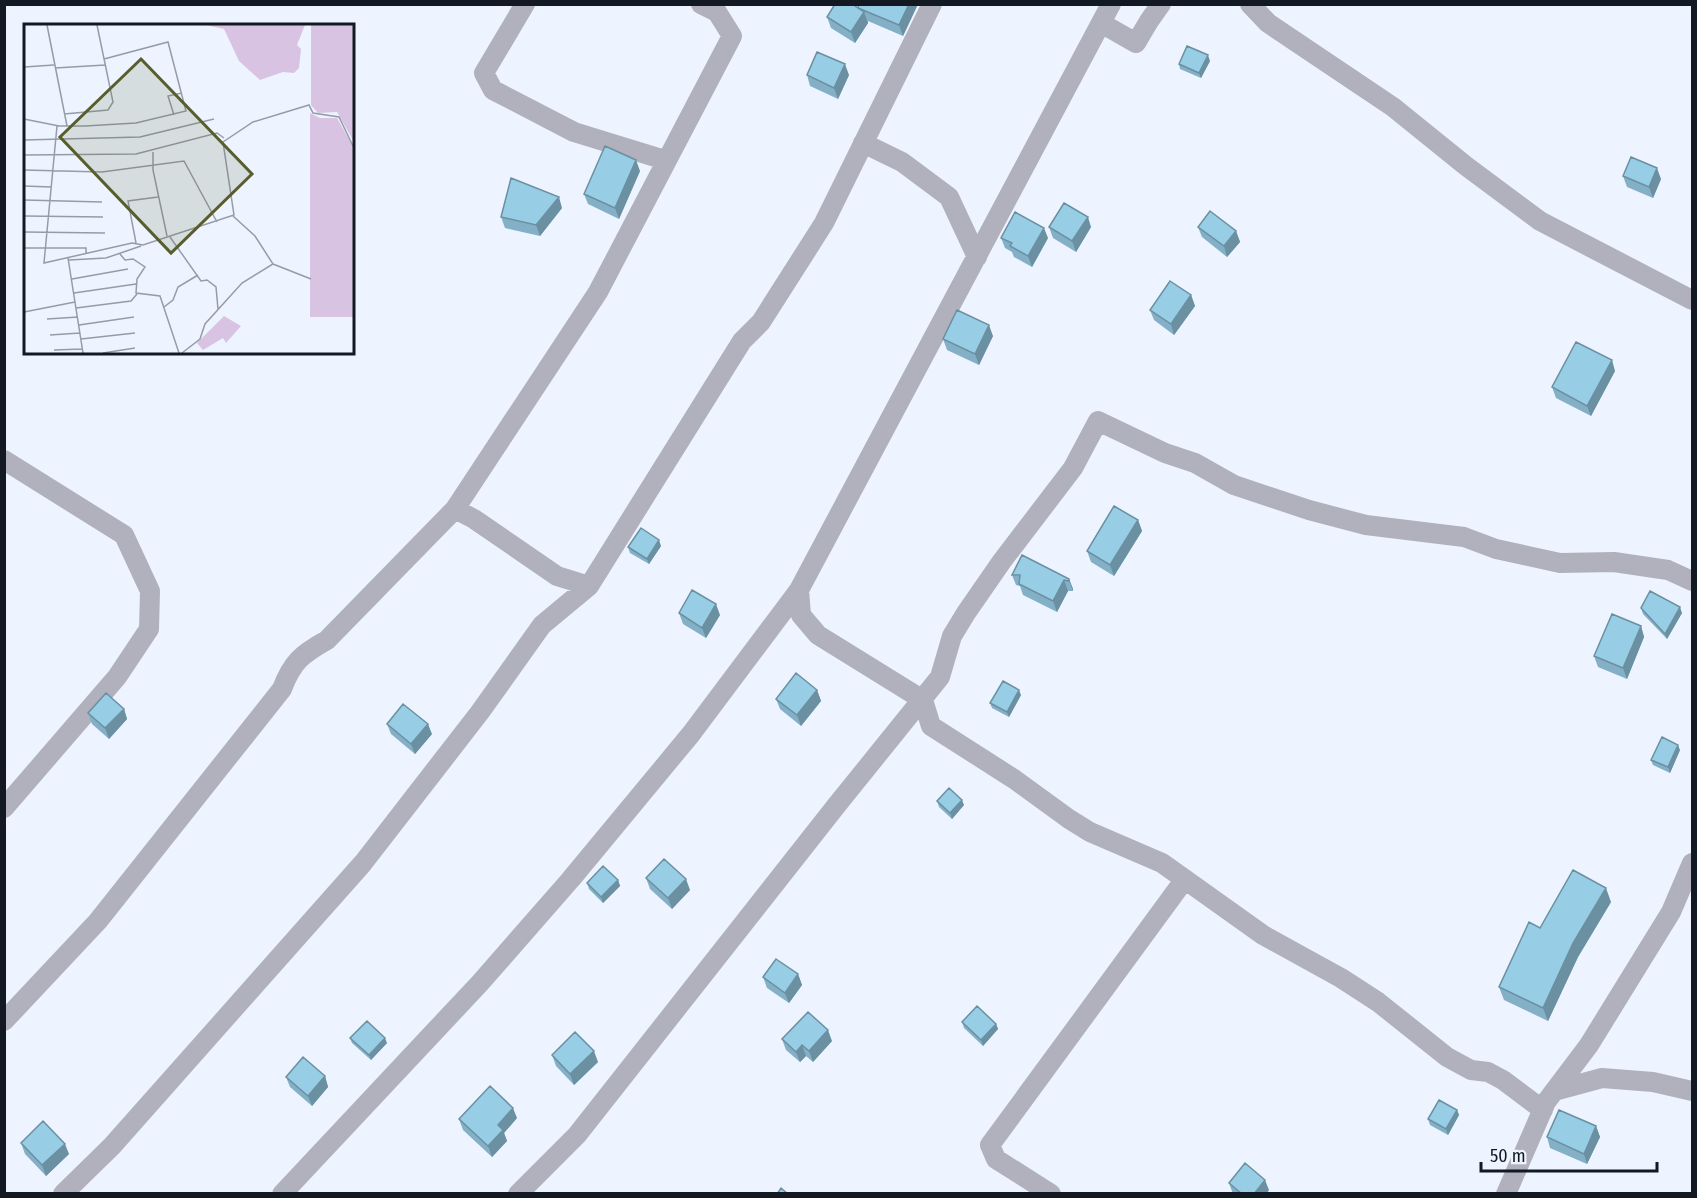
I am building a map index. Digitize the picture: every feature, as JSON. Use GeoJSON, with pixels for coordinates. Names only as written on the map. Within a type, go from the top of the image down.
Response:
{"type":"FeatureCollection","features":[{"type":"Feature","properties":{"kind":"street"},"geometry":{"type":"LineString","coordinates":[[525,4],[484,73],[493,90],[574,132],[665,160]]}},
{"type":"Feature","properties":{"kind":"street"},"geometry":{"type":"LineString","coordinates":[[4,1021],[98,921],[282,689],[289,670],[307,651],[327,640],[455,509],[598,292],[665,160],[732,36],[717,12],[701,4]]}},
{"type":"Feature","properties":{"kind":"street"},"geometry":{"type":"LineString","coordinates":[[63,1194],[112,1146],[363,863],[480,712],[542,625],[590,586],[742,341],[761,322],[824,222],[932,4]]}},
{"type":"Feature","properties":{"kind":"street"},"geometry":{"type":"LineString","coordinates":[[282,1194],[480,983],[571,879],[691,734],[799,590],[1111,4]]}},
{"type":"Feature","properties":{"kind":"street"},"geometry":{"type":"LineString","coordinates":[[1101,23],[1136,43],[1161,4]]}},
{"type":"Feature","properties":{"kind":"street"},"geometry":{"type":"LineString","coordinates":[[1250,4],[1268,23],[1393,106],[1466,166],[1540,221],[1692,300]]}},
{"type":"Feature","properties":{"kind":"street"},"geometry":{"type":"LineString","coordinates":[[862,143],[902,162],[949,196],[977,257]]}},
{"type":"Feature","properties":{"kind":"street"},"geometry":{"type":"LineString","coordinates":[[518,1194],[577,1135],[836,806],[923,700],[940,677],[952,636],[966,613],[1002,561],[1073,468],[1098,421],[1165,453],[1195,463],[1234,485],[1309,510],[1366,525],[1464,537],[1496,549],[1560,563],[1614,562],[1668,570],[1692,581]]}},
{"type":"Feature","properties":{"kind":"street"},"geometry":{"type":"LineString","coordinates":[[4,460],[124,535],[150,591],[149,629],[117,677],[4,808]]}},
{"type":"Feature","properties":{"kind":"street"},"geometry":{"type":"LineString","coordinates":[[455,509],[474,519],[557,576],[590,586]]}},
{"type":"Feature","properties":{"kind":"street"},"geometry":{"type":"LineString","coordinates":[[799,590],[801,615],[818,635],[923,700],[931,726]]}},
{"type":"Feature","properties":{"kind":"street"},"geometry":{"type":"LineString","coordinates":[[901,727],[931,726],[1014,779],[1090,832],[1162,864],[1263,935],[1315,963],[1378,1002],[1448,1057],[1471,1070],[1488,1072],[1503,1080],[1543,1110]]}},
{"type":"Feature","properties":{"kind":"street"},"geometry":{"type":"LineString","coordinates":[[1506,1194],[1543,1110],[1554,1091],[1589,1045],[1671,912],[1692,863]]}},
{"type":"Feature","properties":{"kind":"street"},"geometry":{"type":"LineString","coordinates":[[1051,1194],[996,1159],[990,1145],[1185,879]]}},
{"type":"Feature","properties":{"kind":"street"},"geometry":{"type":"LineString","coordinates":[[1554,1091],[1602,1078],[1653,1082],[1692,1091]]}},
{"type":"Feature","properties":{"kind":"building"},"geometry":{"type":"Polygon","coordinates":[[[835,4],[852,4],[864,12],[851,32],[827,17],[835,4]]]}},
{"type":"Feature","properties":{"kind":"building"},"geometry":{"type":"Polygon","coordinates":[[[859,4],[909,4],[899,25],[858,8],[859,4]]]}},
{"type":"Feature","properties":{"kind":"building"},"geometry":{"type":"Polygon","coordinates":[[[1187,46],[1208,55],[1199,73],[1179,64],[1187,46]]]}},
{"type":"Feature","properties":{"kind":"building"},"geometry":{"type":"Polygon","coordinates":[[[817,52],[845,64],[834,88],[807,75],[817,52]]]}},
{"type":"Feature","properties":{"kind":"building"},"geometry":{"type":"Polygon","coordinates":[[[605,146],[636,160],[615,208],[584,194],[605,146]]]}},
{"type":"Feature","properties":{"kind":"building"},"geometry":{"type":"Polygon","coordinates":[[[1631,157],[1657,168],[1649,187],[1623,176],[1631,157]]]}},
{"type":"Feature","properties":{"kind":"building"},"geometry":{"type":"Polygon","coordinates":[[[511,178],[559,197],[536,225],[501,217],[511,178]]]}},
{"type":"Feature","properties":{"kind":"building"},"geometry":{"type":"Polygon","coordinates":[[[1064,203],[1088,217],[1072,241],[1049,227],[1064,203]]]}},
{"type":"Feature","properties":{"kind":"building"},"geometry":{"type":"Polygon","coordinates":[[[1210,211],[1236,231],[1224,246],[1198,227],[1210,211]]]}},
{"type":"Feature","properties":{"kind":"building"},"geometry":{"type":"Polygon","coordinates":[[[1015,212],[1044,228],[1028,256],[1010,246],[1012,243],[1001,238],[1015,212]]]}},
{"type":"Feature","properties":{"kind":"building"},"geometry":{"type":"Polygon","coordinates":[[[1170,281],[1191,295],[1171,324],[1150,310],[1170,281]]]}},
{"type":"Feature","properties":{"kind":"building"},"geometry":{"type":"Polygon","coordinates":[[[957,310],[989,325],[975,354],[943,339],[957,310]]]}},
{"type":"Feature","properties":{"kind":"building"},"geometry":{"type":"Polygon","coordinates":[[[1576,342],[1612,360],[1587,406],[1552,387],[1576,342]]]}},
{"type":"Feature","properties":{"kind":"building"},"geometry":{"type":"Polygon","coordinates":[[[1114,506],[1138,520],[1110,565],[1087,551],[1114,506]]]}},
{"type":"Feature","properties":{"kind":"building"},"geometry":{"type":"Polygon","coordinates":[[[641,528],[659,540],[647,559],[628,547],[641,528]]]}},
{"type":"Feature","properties":{"kind":"building"},"geometry":{"type":"Polygon","coordinates":[[[1022,555],[1069,579],[1069,581],[1064,580],[1053,601],[1019,584],[1020,575],[1012,575],[1022,555]]]}},
{"type":"Feature","properties":{"kind":"building"},"geometry":{"type":"Polygon","coordinates":[[[692,590],[716,604],[702,628],[679,613],[692,590]]]}},
{"type":"Feature","properties":{"kind":"building"},"geometry":{"type":"Polygon","coordinates":[[[1650,591],[1680,607],[1665,634],[1641,608],[1650,591]]]}},
{"type":"Feature","properties":{"kind":"building"},"geometry":{"type":"Polygon","coordinates":[[[1612,614],[1641,626],[1623,668],[1594,656],[1612,614]]]}},
{"type":"Feature","properties":{"kind":"building"},"geometry":{"type":"Polygon","coordinates":[[[796,673],[817,690],[797,715],[776,699],[796,673]]]}},
{"type":"Feature","properties":{"kind":"building"},"geometry":{"type":"Polygon","coordinates":[[[1003,681],[1019,690],[1007,712],[990,703],[1003,681]]]}},
{"type":"Feature","properties":{"kind":"building"},"geometry":{"type":"Polygon","coordinates":[[[106,693],[124,709],[105,728],[88,713],[106,693]]]}},
{"type":"Feature","properties":{"kind":"building"},"geometry":{"type":"Polygon","coordinates":[[[403,704],[428,724],[411,744],[387,724],[403,704]]]}},
{"type":"Feature","properties":{"kind":"building"},"geometry":{"type":"Polygon","coordinates":[[[1662,737],[1678,745],[1668,767],[1651,760],[1662,737]]]}},
{"type":"Feature","properties":{"kind":"building"},"geometry":{"type":"Polygon","coordinates":[[[949,788],[962,800],[950,813],[937,801],[949,788]]]}},
{"type":"Feature","properties":{"kind":"building"},"geometry":{"type":"Polygon","coordinates":[[[664,859],[686,879],[668,898],[646,878],[664,859]]]}},
{"type":"Feature","properties":{"kind":"building"},"geometry":{"type":"Polygon","coordinates":[[[603,866],[618,880],[601,897],[587,883],[603,866]]]}},
{"type":"Feature","properties":{"kind":"building"},"geometry":{"type":"Polygon","coordinates":[[[1573,870],[1606,888],[1573,943],[1543,1008],[1499,987],[1529,922],[1540,928],[1573,870]]]}},
{"type":"Feature","properties":{"kind":"building"},"geometry":{"type":"Polygon","coordinates":[[[776,959],[798,974],[785,993],[763,977],[776,959]]]}},
{"type":"Feature","properties":{"kind":"building"},"geometry":{"type":"Polygon","coordinates":[[[977,1006],[996,1024],[981,1040],[962,1022],[977,1006]]]}},
{"type":"Feature","properties":{"kind":"building"},"geometry":{"type":"Polygon","coordinates":[[[808,1012],[828,1030],[809,1051],[802,1045],[796,1052],[782,1039],[808,1012]]]}},
{"type":"Feature","properties":{"kind":"building"},"geometry":{"type":"Polygon","coordinates":[[[367,1021],[385,1038],[369,1055],[350,1038],[367,1021]]]}},
{"type":"Feature","properties":{"kind":"building"},"geometry":{"type":"Polygon","coordinates":[[[575,1032],[594,1051],[570,1074],[552,1055],[575,1032]]]}},
{"type":"Feature","properties":{"kind":"building"},"geometry":{"type":"Polygon","coordinates":[[[303,1057],[325,1076],[308,1096],[286,1077],[303,1057]]]}},
{"type":"Feature","properties":{"kind":"building"},"geometry":{"type":"Polygon","coordinates":[[[490,1086],[513,1108],[498,1125],[503,1130],[488,1146],[459,1119],[490,1086]]]}},
{"type":"Feature","properties":{"kind":"building"},"geometry":{"type":"Polygon","coordinates":[[[1439,1100],[1457,1110],[1446,1129],[1428,1119],[1439,1100]]]}},
{"type":"Feature","properties":{"kind":"building"},"geometry":{"type":"Polygon","coordinates":[[[1559,1110],[1596,1126],[1584,1154],[1547,1137],[1559,1110]]]}},
{"type":"Feature","properties":{"kind":"building"},"geometry":{"type":"Polygon","coordinates":[[[43,1121],[65,1144],[42,1165],[21,1143],[43,1121]]]}},
{"type":"Feature","properties":{"kind":"building"},"geometry":{"type":"Polygon","coordinates":[[[1245,1163],[1265,1180],[1254,1194],[1242,1194],[1229,1183],[1245,1163]]]}},
{"type":"Feature","properties":{"kind":"building"},"geometry":{"type":"Polygon","coordinates":[[[781,1188],[788,1194],[777,1194],[781,1188]]]}}]}
